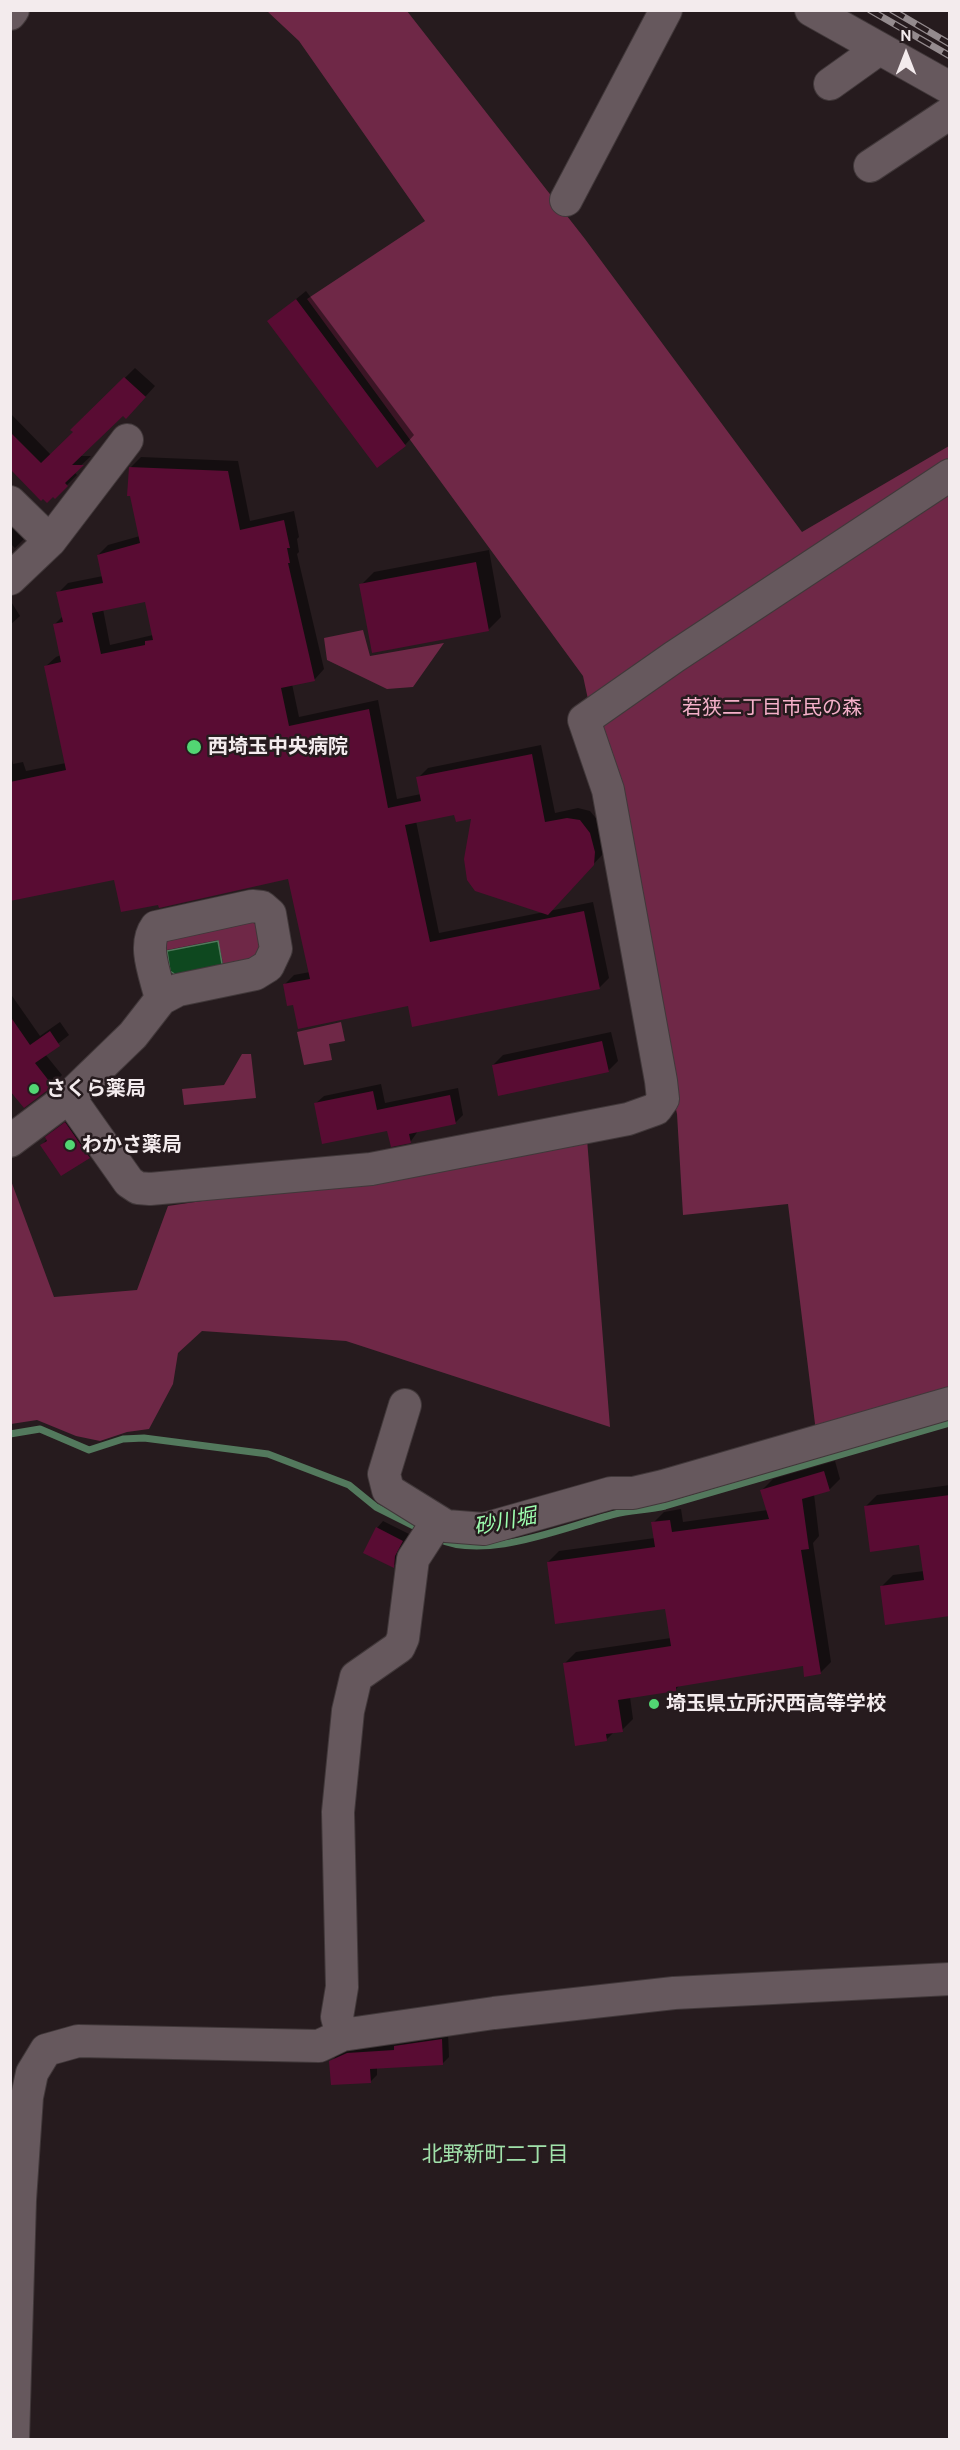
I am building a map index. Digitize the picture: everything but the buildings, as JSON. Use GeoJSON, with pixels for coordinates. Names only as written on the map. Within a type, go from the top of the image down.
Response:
{"type":"FeatureCollection","features":[{"type":"Feature","properties":{"kind":"street"},"geometry":{"type":"LineString","coordinates":[[10,14],[13,10]]}},
{"type":"Feature","properties":{"kind":"street"},"geometry":{"type":"LineString","coordinates":[[566,200],[666,10]]}},
{"type":"Feature","properties":{"kind":"street"},"geometry":{"type":"LineString","coordinates":[[811,10],[950,88]]}},
{"type":"Feature","properties":{"kind":"street"},"geometry":{"type":"LineString","coordinates":[[830,84],[879,49]]}},
{"type":"Feature","properties":{"kind":"street"},"geometry":{"type":"LineString","coordinates":[[870,166],[950,112]]}},
{"type":"Feature","properties":{"kind":"street"},"geometry":{"type":"LineString","coordinates":[[10,579],[50,541],[127,440]]}},
{"type":"Feature","properties":{"kind":"street"},"geometry":{"type":"LineString","coordinates":[[69,1097],[129,1182],[138,1188],[150,1190],[371,1169],[628,1119],[656,1109],[663,1099],[661,1081],[610,802],[584,720],[674,657],[950,476]]}},
{"type":"Feature","properties":{"kind":"street"},"geometry":{"type":"LineString","coordinates":[[10,502],[50,541]]}},
{"type":"Feature","properties":{"kind":"street"},"geometry":{"type":"LineString","coordinates":[[14,1129],[69,1097],[133,1035],[161,999]]}},
{"type":"Feature","properties":{"kind":"street"},"geometry":{"type":"LineString","coordinates":[[342,2035],[337,2017],[342,1987],[338,1812],[348,1711],[356,1677],[399,1647],[403,1638],[413,1558],[431,1530],[446,1526],[484,1529],[610,1493],[633,1493],[663,1486],[950,1402]]}},
{"type":"Feature","properties":{"kind":"street"},"geometry":{"type":"LineString","coordinates":[[405,1405],[384,1473],[385,1484],[388,1490],[431,1530]]}},
{"type":"Feature","properties":{"kind":"street"},"geometry":{"type":"LineString","coordinates":[[13,2439],[20,2200],[26,2109],[32,2073],[46,2050],[78,2041],[319,2046],[342,2035],[494,2013],[674,1993],[950,1979]]}},
{"type":"Feature","properties":{"kind":"green space","name":"若狭二丁目市民の森"},"geometry":{"type":"Polygon","coordinates":[[[267,11],[407,11],[585,239],[802,532],[949,446],[949,1396],[816,1432],[788,1204],[683,1215],[677,1114],[583,676],[307,299],[425,221],[299,41],[267,11]]]}},
{"type":"Feature","properties":{"kind":"green space"},"geometry":{"type":"Polygon","coordinates":[[[363,630],[370,656],[444,643],[413,687],[387,689],[327,660],[324,638],[363,630]]]}},
{"type":"Feature","properties":{"kind":"green space"},"geometry":{"type":"Polygon","coordinates":[[[247,919],[257,925],[261,947],[260,956],[224,968],[218,940],[167,950],[165,942],[173,933],[247,919]]]}},
{"type":"Feature","properties":{"kind":"green space"},"geometry":{"type":"Polygon","coordinates":[[[341,1022],[345,1041],[329,1044],[332,1060],[304,1065],[297,1032],[341,1022]]]}},
{"type":"Feature","properties":{"kind":"green space"},"geometry":{"type":"Polygon","coordinates":[[[242,1054],[251,1054],[256,1098],[184,1105],[182,1089],[224,1085],[242,1054]]]}},
{"type":"Feature","properties":{"kind":"green space"},"geometry":{"type":"Polygon","coordinates":[[[587,1139],[610,1427],[346,1341],[202,1331],[178,1353],[173,1384],[149,1429],[127,1432],[100,1441],[76,1436],[37,1420],[11,1424],[10,1178],[54,1297],[137,1290],[168,1206],[425,1168],[587,1139]]]}},
{"type":"Feature","properties":{"kind":"shaded area"},"geometry":{"type":"Polygon","coordinates":[[[218,941],[223,969],[179,977],[170,971],[167,951],[218,941]]]}},
{"type":"Feature","properties":{"kind":"waterway","name":"砂川堀"},"geometry":{"type":"LineString","coordinates":[[437,1538],[456,1544],[478,1546],[526,1540],[615,1514],[665,1506],[950,1423]]}},
{"type":"Feature","properties":{"kind":"waterway","name":"砂川堀"},"geometry":{"type":"LineString","coordinates":[[10,1434],[40,1429],[89,1450],[123,1439],[144,1438],[268,1454],[349,1485],[376,1507],[422,1530]]}},
{"type":"Feature","properties":{"kind":"railway"},"geometry":{"type":"LineString","coordinates":[[870,10],[950,56]]}},
{"type":"Feature","properties":{"kind":"railway"},"geometry":{"type":"LineString","coordinates":[[892,10],[950,44]]}},
{"type":"Feature","properties":{"kind":"place","name":"西埼玉中央病院"},"geometry":{"type":"Point","coordinates":[194,747]}},
{"type":"Feature","properties":{"kind":"place","name":"さくら薬局"},"geometry":{"type":"Point","coordinates":[34,1089]}},
{"type":"Feature","properties":{"kind":"place","name":"わかさ薬局"},"geometry":{"type":"Point","coordinates":[70,1145]}},
{"type":"Feature","properties":{"kind":"place","name":"埼玉県立所沢西高等学校"},"geometry":{"type":"Point","coordinates":[654,1704]}},
{"type":"Feature","properties":{"kind":"district","name":"北野新町二丁目"},"geometry":{"type":"Point","coordinates":[495,2155]}}]}
